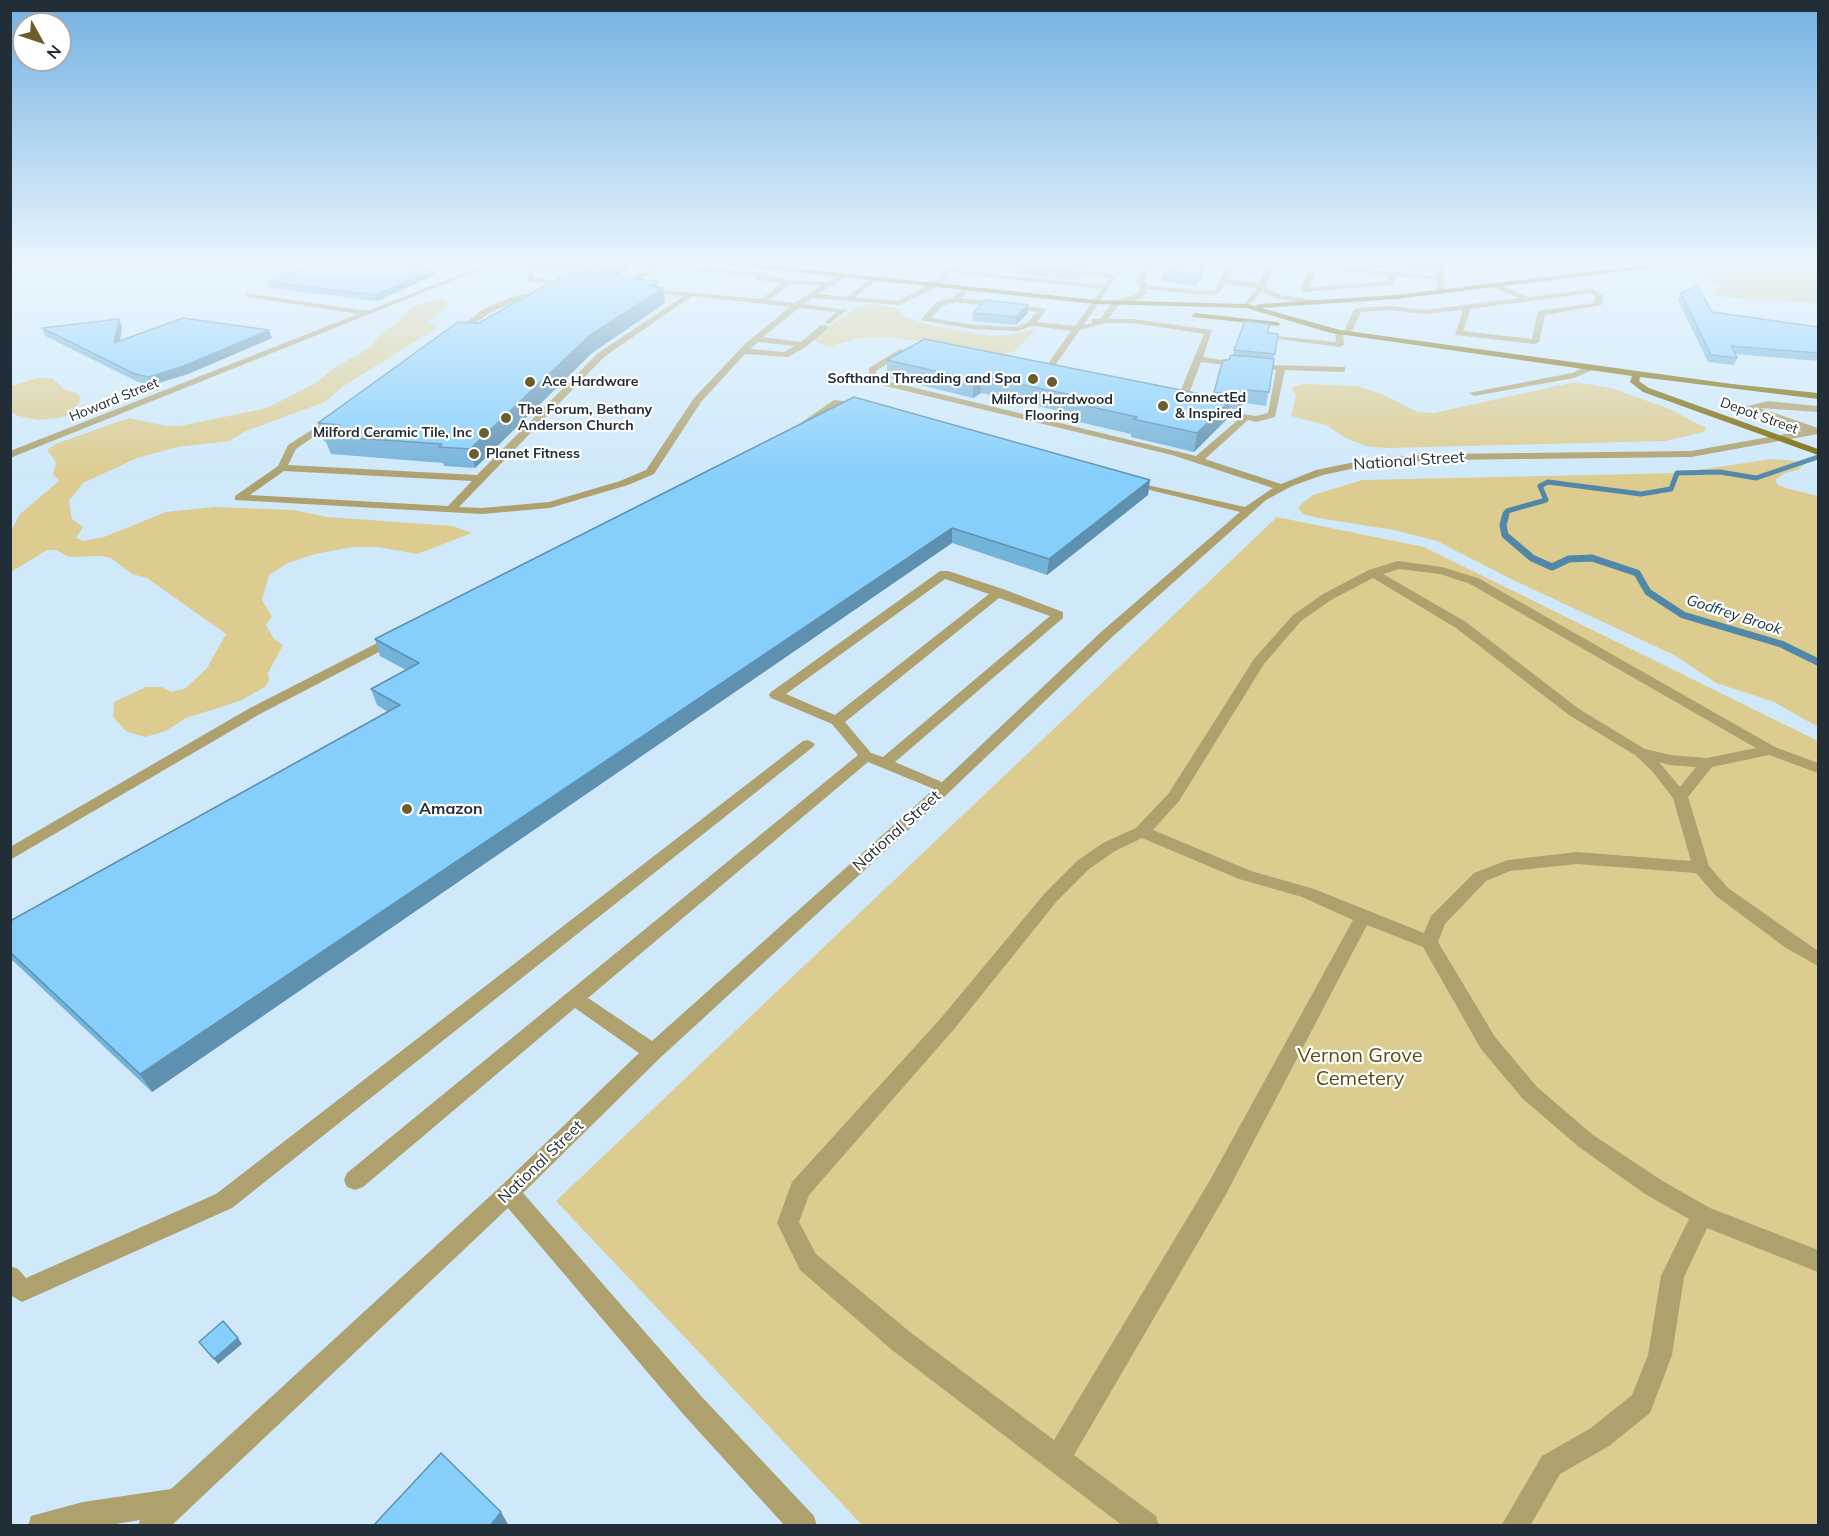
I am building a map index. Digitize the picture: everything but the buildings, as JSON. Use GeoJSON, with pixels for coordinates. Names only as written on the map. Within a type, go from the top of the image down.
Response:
{"type":"FeatureCollection","features":[{"type":"Feature","properties":{"kind":"main road"},"geometry":{"type":"LineString","coordinates":[[1362,335],[1670,378],[1818,396]]}},
{"type":"Feature","properties":{"kind":"main road","name":"Depot Street"},"geometry":{"type":"LineString","coordinates":[[1592,367],[1646,390],[1815,451]]}},
{"type":"Feature","properties":{"kind":"main road"},"geometry":{"type":"LineString","coordinates":[[1637,373],[1634,382],[1646,390]]}},
{"type":"Feature","properties":{"kind":"main road","name":"Depot Street"},"geometry":{"type":"LineString","coordinates":[[1670,378],[1674,394],[1690,405]]}},
{"type":"Feature","properties":{"kind":"street","name":"Howard Street"},"geometry":{"type":"LineString","coordinates":[[10,455],[315,335]]}},
{"type":"Feature","properties":{"kind":"street"},"geometry":{"type":"LineString","coordinates":[[451,509],[601,355],[631,335]]}},
{"type":"Feature","properties":{"kind":"street"},"geometry":{"type":"LineString","coordinates":[[340,414],[292,447],[282,468],[239,498],[482,511],[550,505],[614,486],[650,472],[697,400],[761,335]]}},
{"type":"Feature","properties":{"kind":"street"},"geometry":{"type":"LineString","coordinates":[[743,351],[785,355],[803,345],[814,335]]}},
{"type":"Feature","properties":{"kind":"street"},"geometry":{"type":"LineString","coordinates":[[1055,377],[1040,374],[1071,335]]}},
{"type":"Feature","properties":{"kind":"street"},"geometry":{"type":"LineString","coordinates":[[1190,406],[1175,403],[1208,335]]}},
{"type":"Feature","properties":{"kind":"street"},"geometry":{"type":"LineString","coordinates":[[1275,338],[1340,345],[1342,335]]}},
{"type":"Feature","properties":{"kind":"street"},"geometry":{"type":"LineString","coordinates":[[1472,335],[1535,342],[1536,335]]}},
{"type":"Feature","properties":{"kind":"street"},"geometry":{"type":"LineString","coordinates":[[756,339],[803,345]]}},
{"type":"Feature","properties":{"kind":"street"},"geometry":{"type":"LineString","coordinates":[[911,347],[872,370],[872,377],[881,382],[1029,416],[1198,460],[1283,488]]}},
{"type":"Feature","properties":{"kind":"street"},"geometry":{"type":"LineString","coordinates":[[1197,360],[1254,366]]}},
{"type":"Feature","properties":{"kind":"street"},"geometry":{"type":"LineString","coordinates":[[1265,367],[1342,369]]}},
{"type":"Feature","properties":{"kind":"street"},"geometry":{"type":"LineString","coordinates":[[1474,393],[1574,375],[1592,367]]}},
{"type":"Feature","properties":{"kind":"street"},"geometry":{"type":"LineString","coordinates":[[1201,409],[1245,418],[1260,419],[1272,415],[1281,368]]}},
{"type":"Feature","properties":{"kind":"street"},"geometry":{"type":"LineString","coordinates":[[781,438],[802,427],[834,403],[875,409]]}},
{"type":"Feature","properties":{"kind":"street"},"geometry":{"type":"LineString","coordinates":[[1816,431],[1749,407],[1768,404],[1818,409]]}},
{"type":"Feature","properties":{"kind":"street"},"geometry":{"type":"LineString","coordinates":[[1198,460],[1245,418]]}},
{"type":"Feature","properties":{"kind":"street","name":"National Street"},"geometry":{"type":"LineString","coordinates":[[151,1526],[509,1192],[653,1052],[1245,510],[1300,479],[1340,467],[1400,459],[1691,454],[1816,431]]}},
{"type":"Feature","properties":{"kind":"street"},"geometry":{"type":"LineString","coordinates":[[282,468],[480,478]]}},
{"type":"Feature","properties":{"kind":"street"},"geometry":{"type":"LineString","coordinates":[[1111,477],[1245,510]]}},
{"type":"Feature","properties":{"kind":"street"},"geometry":{"type":"LineString","coordinates":[[1146,1526],[901,1341],[808,1262],[788,1223],[800,1189],[948,1023],[1051,897],[1083,866],[1109,847],[1142,832],[1174,796],[1200,759],[1259,662],[1297,618],[1327,597],[1373,573],[1398,565],[1418,566],[1474,581],[1770,750],[1818,768]]}},
{"type":"Feature","properties":{"kind":"street"},"geometry":{"type":"LineString","coordinates":[[1373,573],[1461,625],[1574,712],[1640,752],[1657,768],[1680,797],[1701,868],[1722,892],[1818,959]]}},
{"type":"Feature","properties":{"kind":"street"},"geometry":{"type":"LineString","coordinates":[[885,764],[1059,615],[944,574],[776,695],[837,721],[866,756],[885,764],[944,788]]}},
{"type":"Feature","properties":{"kind":"street"},"geometry":{"type":"LineString","coordinates":[[837,721],[999,592]]}},
{"type":"Feature","properties":{"kind":"street"},"geometry":{"type":"LineString","coordinates":[[10,855],[255,711],[411,630]]}},
{"type":"Feature","properties":{"kind":"street"},"geometry":{"type":"LineString","coordinates":[[10,1277],[22,1292],[224,1201],[808,744]]}},
{"type":"Feature","properties":{"kind":"street"},"geometry":{"type":"LineString","coordinates":[[1640,752],[1670,760],[1707,763],[1770,750]]}},
{"type":"Feature","properties":{"kind":"street"},"geometry":{"type":"LineString","coordinates":[[355,1180],[866,756]]}},
{"type":"Feature","properties":{"kind":"street"},"geometry":{"type":"LineString","coordinates":[[1680,797],[1707,763]]}},
{"type":"Feature","properties":{"kind":"street"},"geometry":{"type":"LineString","coordinates":[[1142,832],[1245,875],[1308,893],[1429,942],[1488,1043],[1530,1093],[1586,1142],[1653,1187],[1702,1215],[1818,1261]]}},
{"type":"Feature","properties":{"kind":"street"},"geometry":{"type":"LineString","coordinates":[[1429,942],[1437,921],[1459,896],[1480,877],[1508,866],[1577,858],[1701,868]]}},
{"type":"Feature","properties":{"kind":"street"},"geometry":{"type":"LineString","coordinates":[[1057,1459],[1217,1189],[1363,917]]}},
{"type":"Feature","properties":{"kind":"street"},"geometry":{"type":"LineString","coordinates":[[574,998],[653,1052]]}},
{"type":"Feature","properties":{"kind":"street"},"geometry":{"type":"LineString","coordinates":[[509,1192],[692,1406],[804,1526]]}},
{"type":"Feature","properties":{"kind":"street"},"geometry":{"type":"LineString","coordinates":[[1514,1526],[1551,1465],[1600,1437],[1641,1404],[1660,1356],[1673,1276],[1702,1215]]}},
{"type":"Feature","properties":{"kind":"street"},"geometry":{"type":"LineString","coordinates":[[41,1526],[83,1515],[176,1502]]}},
{"type":"Feature","properties":{"kind":"green space"},"geometry":{"type":"Polygon","coordinates":[[[380,335],[426,335],[342,387],[325,402],[246,431],[229,441],[177,447],[137,458],[83,483],[69,501],[72,519],[83,527],[76,538],[83,541],[104,537],[166,512],[215,507],[293,510],[328,517],[452,526],[472,533],[417,554],[377,547],[353,547],[315,554],[288,563],[269,575],[262,600],[272,617],[266,625],[274,639],[283,645],[268,673],[269,680],[265,687],[240,701],[186,718],[166,731],[145,737],[127,732],[113,717],[114,702],[146,687],[161,687],[172,692],[186,688],[207,668],[226,634],[147,578],[132,574],[111,558],[69,557],[56,550],[47,550],[11,572],[11,531],[20,514],[59,481],[53,474],[56,462],[47,450],[55,444],[129,418],[166,426],[180,426],[267,408],[316,383],[334,368],[372,346],[380,335]]]}},
{"type":"Feature","properties":{"kind":"green space"},"geometry":{"type":"Polygon","coordinates":[[[1031,335],[1015,351],[1003,354],[890,337],[858,338],[829,347],[815,341],[816,336],[1031,335]]]}},
{"type":"Feature","properties":{"kind":"green space"},"geometry":{"type":"Polygon","coordinates":[[[38,378],[52,378],[65,390],[77,393],[81,398],[74,411],[64,417],[38,420],[18,416],[11,411],[11,386],[38,378]]]}},
{"type":"Feature","properties":{"kind":"green space"},"geometry":{"type":"Polygon","coordinates":[[[1575,382],[1611,388],[1670,409],[1706,428],[1704,432],[1665,441],[1387,448],[1366,446],[1346,438],[1326,425],[1291,416],[1296,395],[1291,388],[1304,384],[1356,386],[1379,393],[1418,412],[1434,413],[1575,382]]]}},
{"type":"Feature","properties":{"kind":"green space"},"geometry":{"type":"Polygon","coordinates":[[[1772,459],[1807,462],[1798,470],[1785,473],[1775,480],[1778,485],[1786,488],[1818,496],[1818,727],[1774,702],[1716,683],[1674,655],[1513,580],[1437,541],[1394,530],[1318,518],[1303,514],[1298,507],[1313,495],[1362,480],[1677,473],[1772,459]]]}},
{"type":"Feature","properties":{"kind":"green space","name":"Vernon Grove Cemetery"},"geometry":{"type":"Polygon","coordinates":[[[1277,517],[1424,547],[1818,741],[1818,1525],[862,1525],[556,1201],[1277,517]]]}},
{"type":"Feature","properties":{"kind":"waterway","name":"Godfrey Brook"},"geometry":{"type":"LineString","coordinates":[[1506,516],[1507,511],[1546,500],[1540,486],[1548,482],[1641,494],[1671,489],[1677,473],[1720,472],[1756,478],[1818,457]]}},
{"type":"Feature","properties":{"kind":"waterway","name":"Godfrey Brook"},"geometry":{"type":"LineString","coordinates":[[1506,514],[1503,525],[1505,535],[1532,558],[1552,567],[1569,559],[1592,558],[1637,573],[1648,592],[1683,615],[1781,644],[1818,662]]}},
{"type":"Feature","properties":{"kind":"place","name":"Softhand Threading and Spa"},"geometry":{"type":"Point","coordinates":[1033,379]}},
{"type":"Feature","properties":{"kind":"place","name":"Ace Hardware"},"geometry":{"type":"Point","coordinates":[530,382]}},
{"type":"Feature","properties":{"kind":"place","name":"Milford Hardwood Flooring"},"geometry":{"type":"Point","coordinates":[1052,382]}},
{"type":"Feature","properties":{"kind":"place","name":"ConnectEd & Inspired"},"geometry":{"type":"Point","coordinates":[1163,406]}},
{"type":"Feature","properties":{"kind":"place","name":"The Forum, Bethany Anderson Church"},"geometry":{"type":"Point","coordinates":[506,418]}},
{"type":"Feature","properties":{"kind":"place","name":"Milford Ceramic Tile, Inc"},"geometry":{"type":"Point","coordinates":[484,433]}},
{"type":"Feature","properties":{"kind":"place","name":"Planet Fitness"},"geometry":{"type":"Point","coordinates":[474,454]}},
{"type":"Feature","properties":{"kind":"place","name":"Amazon"},"geometry":{"type":"Point","coordinates":[407,809]}}]}
